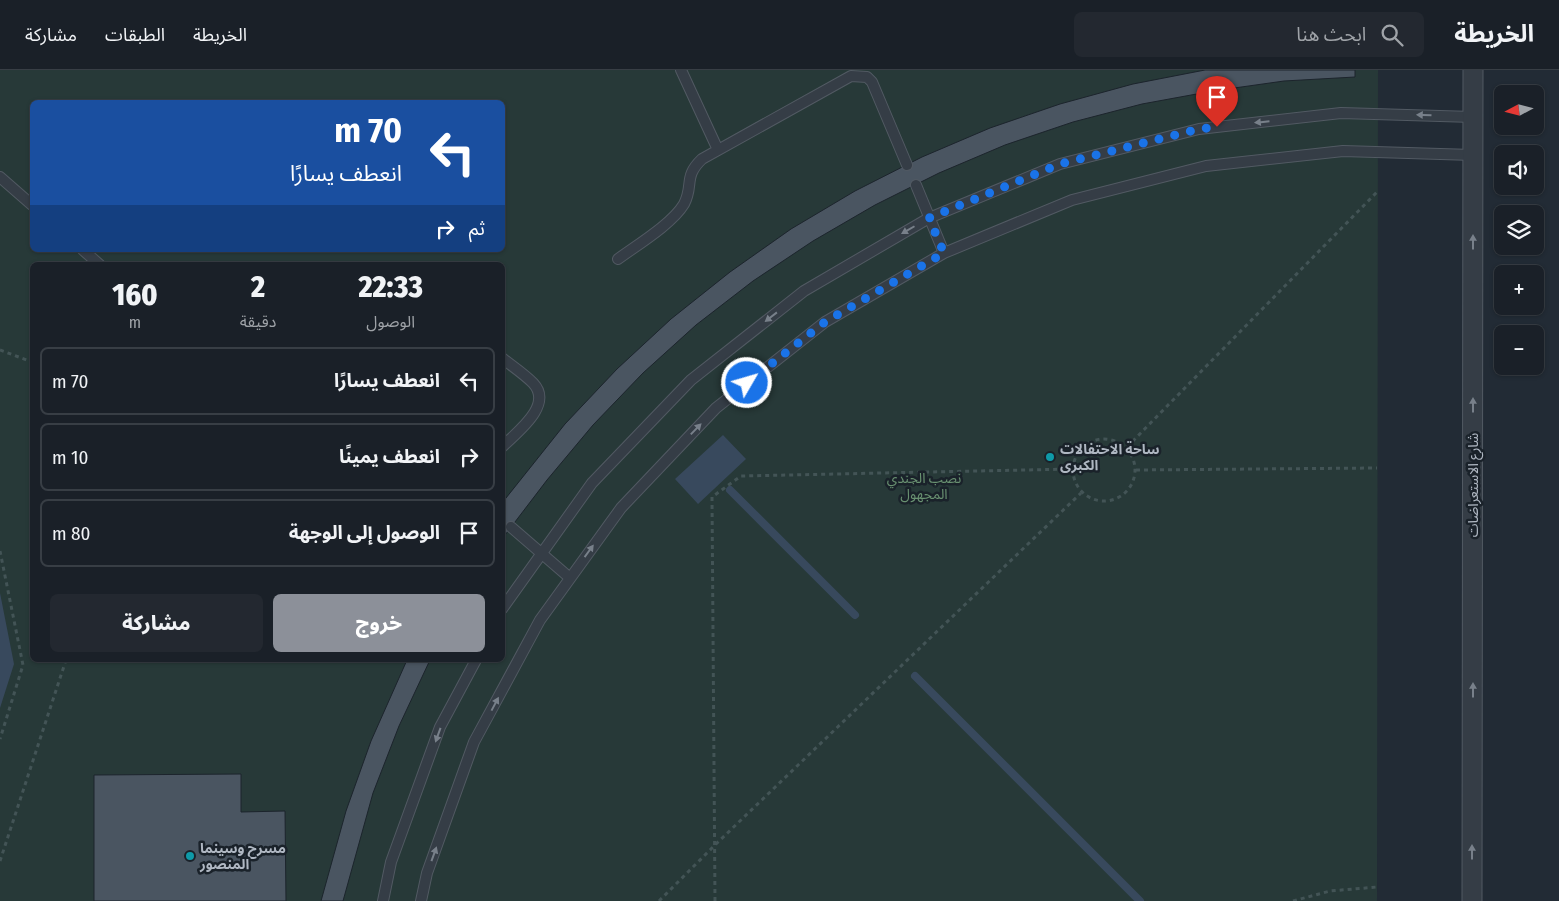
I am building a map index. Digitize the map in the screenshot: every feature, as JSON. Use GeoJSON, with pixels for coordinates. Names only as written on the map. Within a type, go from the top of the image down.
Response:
{"type":"FeatureCollection","features":[{"type":"Feature","properties":{"kind":"street","name":"شارع الاستعراضات"},"geometry":{"type":"LineString","coordinates":[[1472,901],[1473,70]]}},
{"type":"Feature","properties":{"kind":"lane"},"geometry":{"type":"LineString","coordinates":[[681,70],[718,150]]}},
{"type":"Feature","properties":{"kind":"lane"},"geometry":{"type":"LineString","coordinates":[[618,259],[678,211],[688,191],[688,178],[693,168],[702,159],[851,76],[860,75],[867,77],[872,82],[907,165]]}},
{"type":"Feature","properties":{"kind":"lane"},"geometry":{"type":"LineString","coordinates":[[505,605],[592,483],[691,380],[804,291],[929,218],[1060,164],[1199,129],[1342,113],[1473,117]]}},
{"type":"Feature","properties":{"kind":"lane"},"geometry":{"type":"LineString","coordinates":[[421,901],[427,873],[474,742],[540,620],[620,508],[716,408],[825,322],[944,253],[1072,200],[1206,166],[1343,151],[1473,155]]}},
{"type":"Feature","properties":{"kind":"lane"},"geometry":{"type":"LineString","coordinates":[[0,177],[30,203]]}},
{"type":"Feature","properties":{"kind":"lane"},"geometry":{"type":"LineString","coordinates":[[916,184],[944,253]]}},
{"type":"Feature","properties":{"kind":"lane"},"geometry":{"type":"LineString","coordinates":[[85,252],[97,262]]}},
{"type":"Feature","properties":{"kind":"lane"},"geometry":{"type":"LineString","coordinates":[[505,360],[534,384],[540,399],[538,409],[505,444]]}},
{"type":"Feature","properties":{"kind":"lane"},"geometry":{"type":"LineString","coordinates":[[511,527],[570,578]]}},
{"type":"Feature","properties":{"kind":"lane"},"geometry":{"type":"LineString","coordinates":[[383,901],[391,862],[440,727],[475,662]]}},
{"type":"Feature","properties":{"kind":"path"},"geometry":{"type":"LineString","coordinates":[[1127,447],[1378,191]]}},
{"type":"Feature","properties":{"kind":"path"},"geometry":{"type":"LineString","coordinates":[[0,350],[30,361]]}},
{"type":"Feature","properties":{"kind":"path"},"geometry":{"type":"LineString","coordinates":[[1110,438],[1127,447],[1134,458],[1136,470],[1131,488],[1116,500],[1098,502],[1081,493],[1074,482],[1072,470],[1077,452],[1092,440],[1110,438]]}},
{"type":"Feature","properties":{"kind":"path"},"geometry":{"type":"LineString","coordinates":[[1136,470],[1378,468]]}},
{"type":"Feature","properties":{"kind":"path"},"geometry":{"type":"LineString","coordinates":[[715,901],[712,497],[741,476],[1072,470]]}},
{"type":"Feature","properties":{"kind":"path"},"geometry":{"type":"LineString","coordinates":[[659,901],[1081,493]]}},
{"type":"Feature","properties":{"kind":"path"},"geometry":{"type":"LineString","coordinates":[[0,551],[23,665],[0,739]]}},
{"type":"Feature","properties":{"kind":"path"},"geometry":{"type":"LineString","coordinates":[[0,861],[65,662]]}},
{"type":"Feature","properties":{"kind":"path"},"geometry":{"type":"LineString","coordinates":[[1293,901],[1330,891],[1377,887]]}},
{"type":"Feature","properties":{"kind":"green space","name":"نصب الجندي المجهول"},"geometry":{"type":"Polygon","coordinates":[[[0,70],[1378,70],[1377,901],[0,901],[0,70]]]}},
{"type":"Feature","properties":{"kind":"water"},"geometry":{"type":"Polygon","coordinates":[[[723,435],[746,459],[698,504],[675,479],[723,435]]]}},
{"type":"Feature","properties":{"kind":"water"},"geometry":{"type":"Polygon","coordinates":[[[0,593],[14,664],[0,708],[0,593]]]}},
{"type":"Feature","properties":{"kind":"building"},"geometry":{"type":"Polygon","coordinates":[[[1205,70],[1355,70],[1355,77],[1284,81],[1213,91],[1142,104],[1073,122],[1005,145],[939,173],[875,205],[813,241],[753,281],[696,325],[643,373],[593,425],[547,480],[505,535],[505,499],[565,424],[617,369],[671,319],[730,272],[791,229],[855,191],[922,157],[990,128],[1060,104],[1133,84],[1205,70]]]}},
{"type":"Feature","properties":{"kind":"building"},"geometry":{"type":"Polygon","coordinates":[[[406,662],[429,662],[399,726],[373,793],[343,901],[321,901],[346,811],[371,741],[406,662]]]}},
{"type":"Feature","properties":{"kind":"building","name":"مسرح وسينما المنصور"},"geometry":{"type":"Polygon","coordinates":[[[241,774],[241,812],[285,811],[286,901],[94,901],[94,775],[241,774]]]}},
{"type":"Feature","properties":{"kind":"waterway"},"geometry":{"type":"LineString","coordinates":[[730,490],[855,615]]}},
{"type":"Feature","properties":{"kind":"waterway"},"geometry":{"type":"LineString","coordinates":[[915,676],[1140,901]]}},
{"type":"Feature","properties":{"kind":"place","name":"ساحة الاحتفالات الكبرى"},"geometry":{"type":"Point","coordinates":[1050,457]}},
{"type":"Feature","properties":{"kind":"place","name":"مسرح وسينما المنصور"},"geometry":{"type":"Point","coordinates":[190,856]}},
{"type":"Feature","properties":{"kind":"route"},"geometry":{"type":"LineString","coordinates":[[747,383],[825,322],[944,253],[929,218],[1060,164],[1199,129],[1217,127]]}}]}
